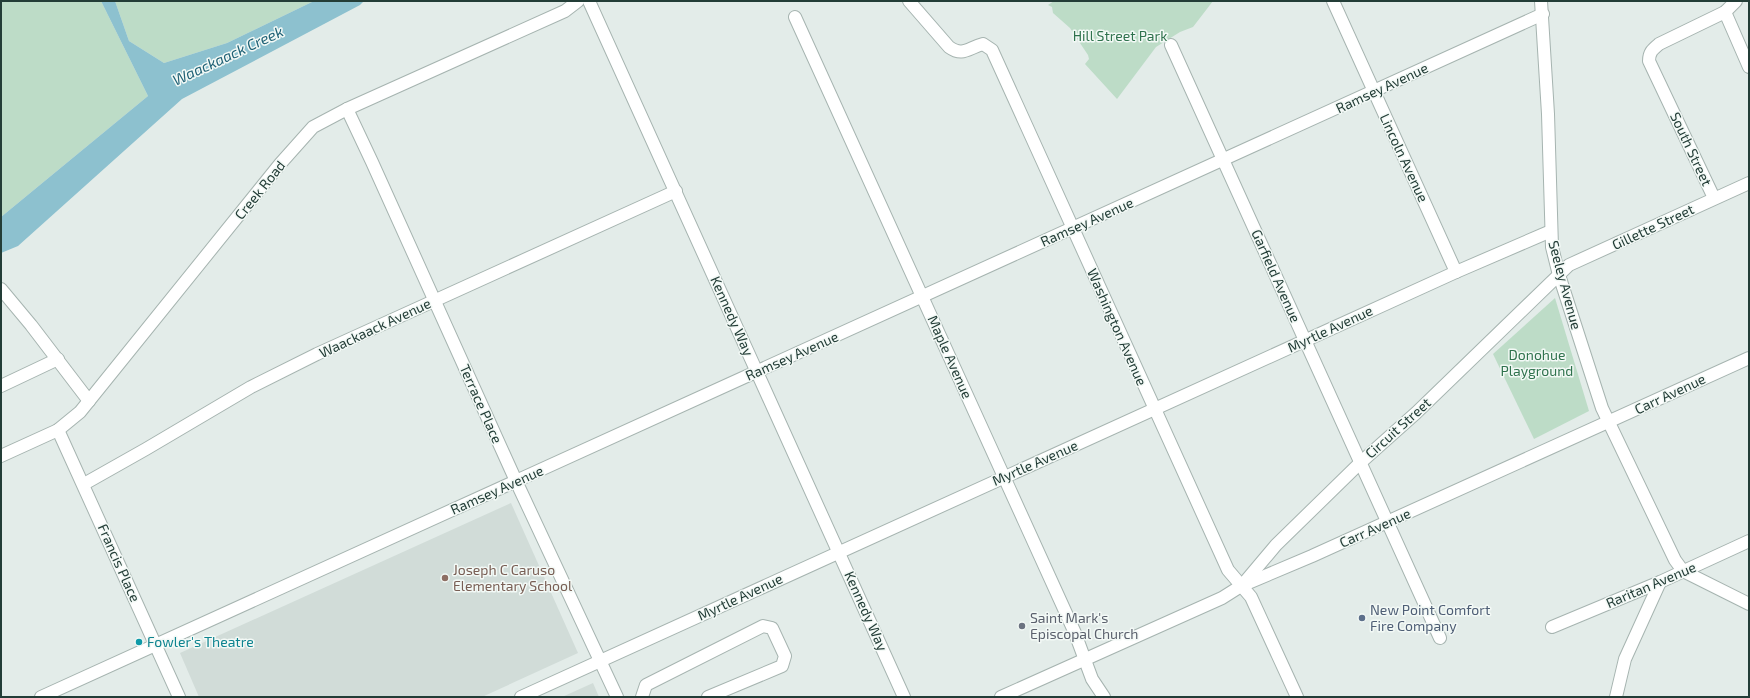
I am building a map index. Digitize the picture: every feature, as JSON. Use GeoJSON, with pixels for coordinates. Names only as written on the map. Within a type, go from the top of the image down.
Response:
{"type":"FeatureCollection","features":[{"type":"Feature","properties":{"kind":"street","name":"Creek Road"},"geometry":{"type":"LineString","coordinates":[[1,456],[58,430],[89,401],[308,132],[322,121],[565,11],[578,1]]}},
{"type":"Feature","properties":{"kind":"street","name":"Kennedy Way"},"geometry":{"type":"LineString","coordinates":[[589,1],[904,697]]}},
{"type":"Feature","properties":{"kind":"street","name":"Washington Avenue"},"geometry":{"type":"LineString","coordinates":[[909,1],[949,47],[956,52],[960,53],[983,44],[992,50],[1228,570],[1251,597],[1297,697]]}},
{"type":"Feature","properties":{"kind":"street","name":"Lincoln Avenue"},"geometry":{"type":"LineString","coordinates":[[1333,1],[1456,272]]}},
{"type":"Feature","properties":{"kind":"street","name":"Seeley Avenue"},"geometry":{"type":"LineString","coordinates":[[1541,1],[1548,114],[1551,231],[1552,246],[1559,275],[1608,423],[1675,560],[1683,571]]}},
{"type":"Feature","properties":{"kind":"street","name":"South Street"},"geometry":{"type":"LineString","coordinates":[[1714,198],[1649,61],[1649,55],[1659,44],[1725,12],[1736,1]]}},
{"type":"Feature","properties":{"kind":"street"},"geometry":{"type":"LineString","coordinates":[[1725,12],[1749,67]]}},
{"type":"Feature","properties":{"kind":"street","name":"Ramsey Avenue"},"geometry":{"type":"LineString","coordinates":[[41,697],[1223,161],[1543,14]]}},
{"type":"Feature","properties":{"kind":"street","name":"Maple Avenue"},"geometry":{"type":"LineString","coordinates":[[795,17],[1075,633],[1092,679],[1104,697]]}},
{"type":"Feature","properties":{"kind":"street","name":"Garfield Avenue"},"geometry":{"type":"LineString","coordinates":[[1171,45],[1440,638]]}},
{"type":"Feature","properties":{"kind":"street","name":"Terrace Place"},"geometry":{"type":"LineString","coordinates":[[347,109],[516,481],[617,697]]}},
{"type":"Feature","properties":{"kind":"street","name":"Gillette Street"},"geometry":{"type":"LineString","coordinates":[[1559,275],[1569,265],[1749,183]]}},
{"type":"Feature","properties":{"kind":"street","name":"Waackaack Avenue"},"geometry":{"type":"LineString","coordinates":[[84,484],[146,450],[251,387],[316,354],[676,191]]}},
{"type":"Feature","properties":{"kind":"street","name":"Myrtle Avenue"},"geometry":{"type":"LineString","coordinates":[[521,697],[1456,272],[1551,231]]}},
{"type":"Feature","properties":{"kind":"street","name":"Circuit Street"},"geometry":{"type":"LineString","coordinates":[[1242,586],[1276,545],[1360,463],[1416,413],[1559,275]]}},
{"type":"Feature","properties":{"kind":"street"},"geometry":{"type":"LineString","coordinates":[[1,290],[58,359],[89,401]]}},
{"type":"Feature","properties":{"kind":"street","name":"Carr Avenue"},"geometry":{"type":"LineString","coordinates":[[1001,697],[1084,658],[1222,598],[1242,586],[1608,423],[1749,358]]}},
{"type":"Feature","properties":{"kind":"street"},"geometry":{"type":"LineString","coordinates":[[1,386],[58,359]]}},
{"type":"Feature","properties":{"kind":"street","name":"Francis Place"},"geometry":{"type":"LineString","coordinates":[[58,430],[84,484],[179,697]]}},
{"type":"Feature","properties":{"kind":"street","name":"Raritan Avenue"},"geometry":{"type":"LineString","coordinates":[[1552,628],[1660,582],[1749,541]]}},
{"type":"Feature","properties":{"kind":"street"},"geometry":{"type":"LineString","coordinates":[[1683,571],[1749,604]]}},
{"type":"Feature","properties":{"kind":"street"},"geometry":{"type":"LineString","coordinates":[[1616,697],[1625,659],[1660,582]]}},
{"type":"Feature","properties":{"kind":"street"},"geometry":{"type":"LineString","coordinates":[[642,697],[646,684],[762,626],[772,628],[785,656],[782,666],[708,697]]}},
{"type":"Feature","properties":{"kind":"shaded area","name":"Joseph C Caruso Elementary School"},"geometry":{"type":"Polygon","coordinates":[[[511,503],[578,653],[482,697],[199,697],[180,653],[511,503]]]}},
{"type":"Feature","properties":{"kind":"shaded area"},"geometry":{"type":"Polygon","coordinates":[[[593,683],[599,697],[562,697],[593,683]]]}},
{"type":"Feature","properties":{"kind":"green space"},"geometry":{"type":"Polygon","coordinates":[[[1,1],[101,1],[148,96],[1,217],[1,1]]]}},
{"type":"Feature","properties":{"kind":"green space"},"geometry":{"type":"Polygon","coordinates":[[[115,1],[314,1],[227,43],[164,63],[129,41],[115,1]]]}},
{"type":"Feature","properties":{"kind":"green space","name":"Hill Street Park"},"geometry":{"type":"Polygon","coordinates":[[[1054,1],[1213,1],[1193,27],[1180,32],[1156,47],[1117,99],[1085,64],[1089,59],[1088,55],[1070,28],[1053,13],[1052,7],[1048,5],[1054,1]]]}},
{"type":"Feature","properties":{"kind":"green space","name":"Donohue Playground"},"geometry":{"type":"Polygon","coordinates":[[[1555,298],[1589,411],[1534,439],[1493,354],[1555,298]]]}},
{"type":"Feature","properties":{"kind":"water","name":"Waackaack Creek"},"geometry":{"type":"Polygon","coordinates":[[[101,1],[115,1],[129,41],[164,63],[227,43],[314,1],[364,1],[360,5],[182,99],[18,246],[1,253],[1,217],[148,96],[101,1]]]}},
{"type":"Feature","properties":{"kind":"place","name":"Joseph C Caruso Elementary School"},"geometry":{"type":"Point","coordinates":[445,578]}},
{"type":"Feature","properties":{"kind":"place","name":"New Point Comfort Fire Company"},"geometry":{"type":"Point","coordinates":[1362,618]}},
{"type":"Feature","properties":{"kind":"place","name":"Saint Mark's Episcopal Church"},"geometry":{"type":"Point","coordinates":[1022,626]}},
{"type":"Feature","properties":{"kind":"place","name":"Fowler's Theatre"},"geometry":{"type":"Point","coordinates":[139,642]}}]}
